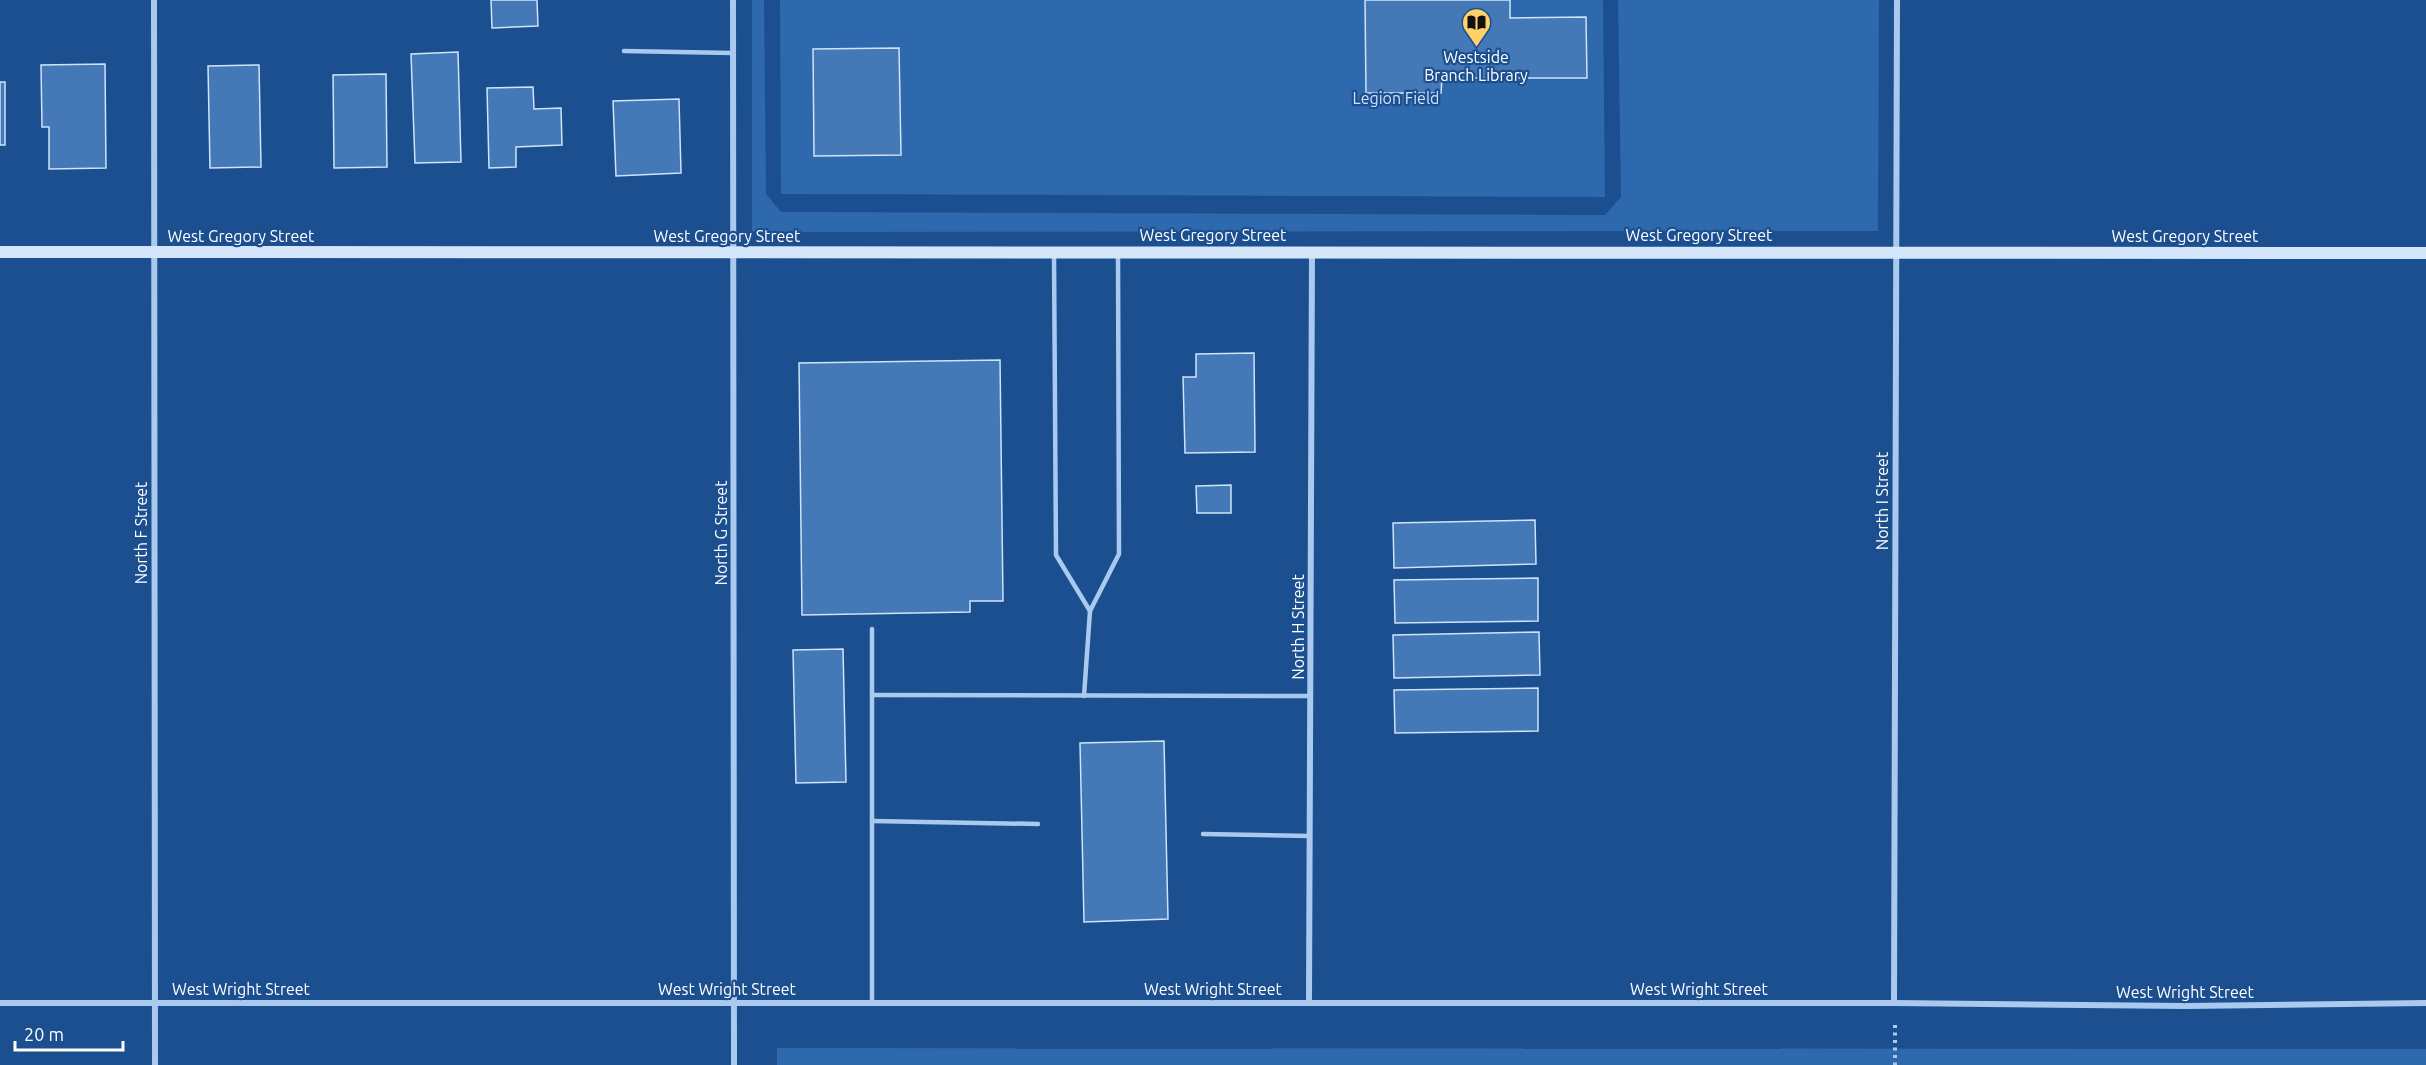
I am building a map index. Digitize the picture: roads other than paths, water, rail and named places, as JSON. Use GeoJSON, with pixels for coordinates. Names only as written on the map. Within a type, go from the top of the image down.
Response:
{"type":"FeatureCollection","features":[{"type":"Feature","properties":{"kind":"street","name":"North F Street"},"geometry":{"type":"LineString","coordinates":[[154,0],[155,1065]]}},
{"type":"Feature","properties":{"kind":"street","name":"North G Street"},"geometry":{"type":"LineString","coordinates":[[733,0],[734,1065]]}},
{"type":"Feature","properties":{"kind":"street","name":"North I Street"},"geometry":{"type":"LineString","coordinates":[[1894,1003],[1897,0]]}},
{"type":"Feature","properties":{"kind":"street","name":"North H Street"},"geometry":{"type":"LineString","coordinates":[[1309,1002],[1312,251]]}},
{"type":"Feature","properties":{"kind":"street","name":"West Gregory Street"},"geometry":{"type":"LineString","coordinates":[[0,252],[2426,253]]}},
{"type":"Feature","properties":{"kind":"street","name":"West Wright Street"},"geometry":{"type":"LineString","coordinates":[[0,1003],[1309,1002],[2186,1006],[2426,1004]]}},
{"type":"Feature","properties":{"kind":"lane"},"geometry":{"type":"LineString","coordinates":[[624,51],[734,53]]}},
{"type":"Feature","properties":{"kind":"lane"},"geometry":{"type":"LineString","coordinates":[[1084,696],[1090,611],[1119,555],[1118,251]]}},
{"type":"Feature","properties":{"kind":"lane"},"geometry":{"type":"LineString","coordinates":[[1054,252],[1056,555],[1090,611]]}},
{"type":"Feature","properties":{"kind":"lane"},"geometry":{"type":"LineString","coordinates":[[872,629],[872,1003]]}},
{"type":"Feature","properties":{"kind":"lane"},"geometry":{"type":"LineString","coordinates":[[872,695],[1311,696]]}},
{"type":"Feature","properties":{"kind":"lane"},"geometry":{"type":"LineString","coordinates":[[872,821],[1038,824]]}},
{"type":"Feature","properties":{"kind":"lane"},"geometry":{"type":"LineString","coordinates":[[1203,834],[1310,836]]}},
{"type":"Feature","properties":{"kind":"place","name":"Westside Branch Library"},"geometry":{"type":"Point","coordinates":[1476,48]}},
{"type":"Feature","properties":{"kind":"park label","name":"Legion Field"},"geometry":{"type":"Point","coordinates":[1396,98]}}]}
